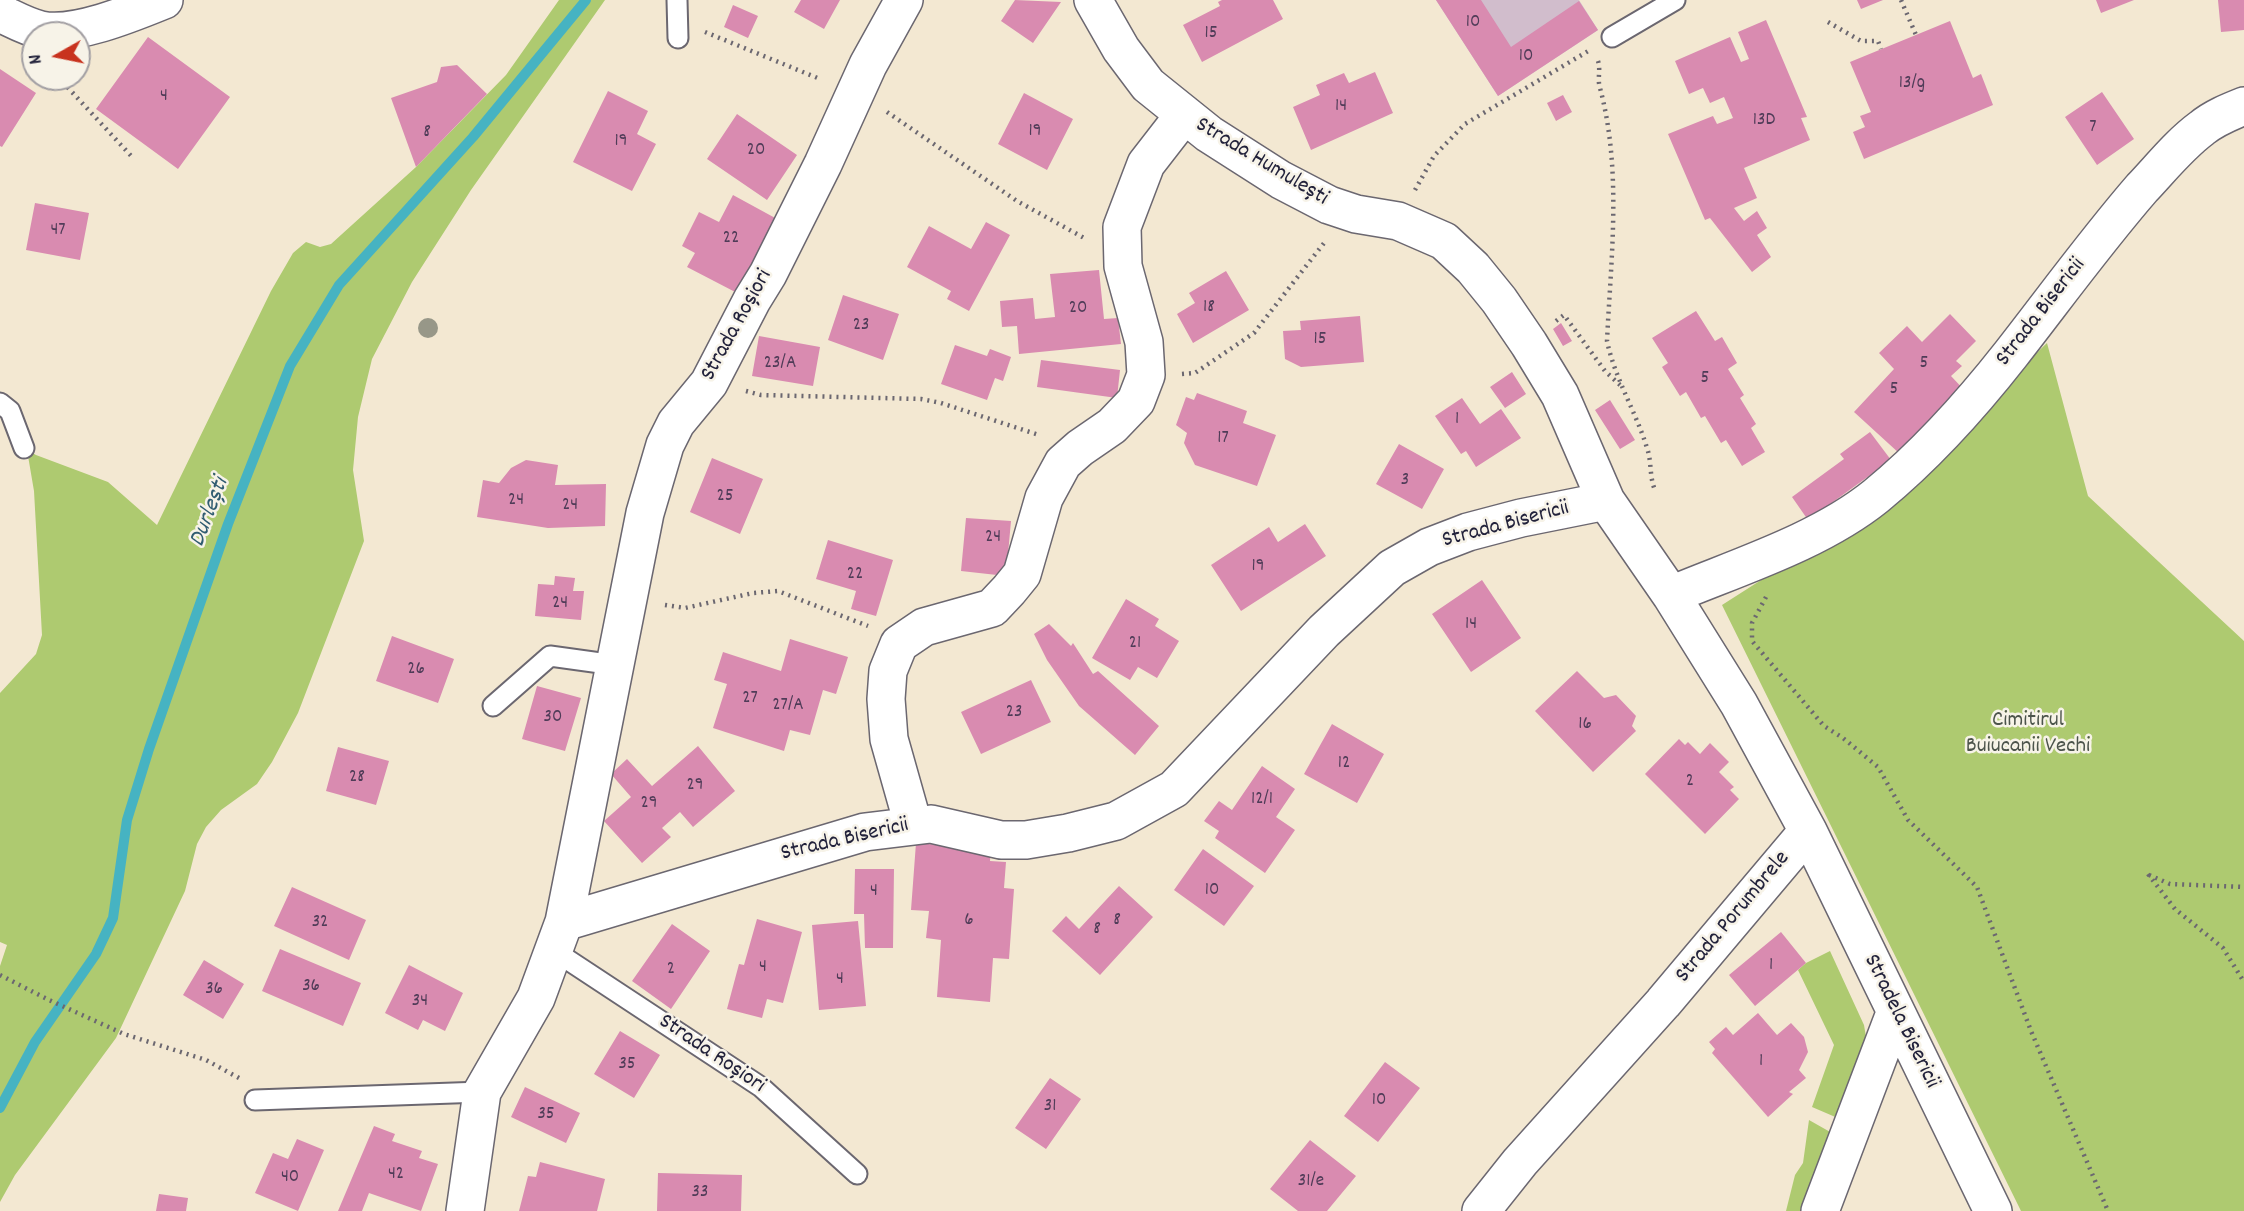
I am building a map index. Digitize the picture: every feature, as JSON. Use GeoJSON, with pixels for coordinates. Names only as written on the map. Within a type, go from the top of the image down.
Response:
{"type":"FeatureCollection","features":[{"type":"Feature","properties":{"kind":"street"},"geometry":{"type":"LineString","coordinates":[[0,13],[39,30],[58,32],[128,15],[164,0]]}},
{"type":"Feature","properties":{"kind":"street","name":"Strada Roșiori"},"geometry":{"type":"LineString","coordinates":[[465,1211],[482,1092],[536,998],[558,936],[645,513],[665,445],[676,423],[709,383],[823,164],[842,86],[868,65],[904,0]]}},
{"type":"Feature","properties":{"kind":"street","name":"Strada Humulești"},"geometry":{"type":"LineString","coordinates":[[1093,0],[1121,48],[1149,85],[1227,146],[1281,180],[1329,205],[1356,214],[1398,221],[1444,241],[1473,268],[1499,300],[1560,395],[1606,501]]}},
{"type":"Feature","properties":{"kind":"street","name":"Strada Bisericii"},"geometry":{"type":"LineString","coordinates":[[1671,595],[1835,524],[1874,497],[1960,415],[2115,220],[2168,160],[2201,128],[2244,107]]}},
{"type":"Feature","properties":{"kind":"street","name":"Strada Humulești"},"geometry":{"type":"LineString","coordinates":[[899,644],[924,627],[992,608],[1022,574],[1044,498],[1063,463],[1112,426],[1136,401],[1146,375],[1144,342],[1123,266],[1122,227],[1146,164],[1184,115]]}},
{"type":"Feature","properties":{"kind":"street"},"geometry":{"type":"LineString","coordinates":[[1606,501],[1671,595]]}},
{"type":"Feature","properties":{"kind":"street","name":"Strada Bisericii"},"geometry":{"type":"LineString","coordinates":[[558,936],[852,835],[913,824],[931,824],[1001,840],[1026,840],[1116,821],[1174,789],[1324,631],[1392,568],[1429,547],[1468,532],[1606,501]]}},
{"type":"Feature","properties":{"kind":"street","name":"Strada Porumbrele"},"geometry":{"type":"LineString","coordinates":[[1481,1211],[1520,1162],[1663,1003],[1808,831],[1740,704],[1671,595]]}},
{"type":"Feature","properties":{"kind":"street"},"geometry":{"type":"LineString","coordinates":[[899,644],[888,671],[886,699],[890,739],[913,824]]}},
{"type":"Feature","properties":{"kind":"street","name":"Stradela Bisericii"},"geometry":{"type":"LineString","coordinates":[[1808,831],[1993,1211]]}},
{"type":"Feature","properties":{"kind":"street"},"geometry":{"type":"LineString","coordinates":[[1821,1211],[1895,1013]]}},
{"type":"Feature","properties":{"kind":"lane"},"geometry":{"type":"LineString","coordinates":[[677,0],[678,29]]}},
{"type":"Feature","properties":{"kind":"lane"},"geometry":{"type":"LineString","coordinates":[[1612,37],[1675,0]]}},
{"type":"Feature","properties":{"kind":"lane"},"geometry":{"type":"LineString","coordinates":[[0,402],[10,411],[24,448]]}},
{"type":"Feature","properties":{"kind":"lane"},"geometry":{"type":"LineString","coordinates":[[493,706],[550,656],[615,665]]}},
{"type":"Feature","properties":{"kind":"lane","name":"Strada Roșiori"},"geometry":{"type":"LineString","coordinates":[[558,936],[761,1087],[857,1174]]}},
{"type":"Feature","properties":{"kind":"lane"},"geometry":{"type":"LineString","coordinates":[[255,1100],[482,1092]]}},
{"type":"Feature","properties":{"kind":"path"},"geometry":{"type":"LineString","coordinates":[[1901,0],[1916,35]]}},
{"type":"Feature","properties":{"kind":"path"},"geometry":{"type":"LineString","coordinates":[[1828,22],[1861,41],[1878,41],[1881,49]]}},
{"type":"Feature","properties":{"kind":"path"},"geometry":{"type":"LineString","coordinates":[[678,29],[842,86],[1017,201],[1102,247],[1122,227]]}},
{"type":"Feature","properties":{"kind":"path"},"geometry":{"type":"LineString","coordinates":[[1398,221],[1434,156],[1465,124],[1591,49],[1600,67],[1599,85],[1605,104],[1614,169],[1607,341],[1612,362],[1648,450],[1650,478],[1655,490]]}},
{"type":"Feature","properties":{"kind":"path"},"geometry":{"type":"LineString","coordinates":[[71,91],[134,159]]}},
{"type":"Feature","properties":{"kind":"path"},"geometry":{"type":"LineString","coordinates":[[1146,375],[1195,373],[1254,333],[1332,232],[1356,214]]}},
{"type":"Feature","properties":{"kind":"path"},"geometry":{"type":"LineString","coordinates":[[1551,324],[1564,315],[1605,371],[1623,388]]}},
{"type":"Feature","properties":{"kind":"path"},"geometry":{"type":"LineString","coordinates":[[709,383],[761,395],[921,399],[942,402],[1080,448]]}},
{"type":"Feature","properties":{"kind":"path"},"geometry":{"type":"LineString","coordinates":[[629,600],[685,607],[753,593],[778,591],[878,629],[899,644]]}},
{"type":"Feature","properties":{"kind":"path"},"geometry":{"type":"LineString","coordinates":[[1770,592],[1752,623],[1752,641],[1824,726],[1878,767],[1908,820],[1977,887],[2031,1031],[2108,1211]]}},
{"type":"Feature","properties":{"kind":"path"},"geometry":{"type":"LineString","coordinates":[[2244,887],[2170,884],[2148,874],[2175,909],[2223,948],[2244,982]]}},
{"type":"Feature","properties":{"kind":"path"},"geometry":{"type":"LineString","coordinates":[[0,975],[124,1034],[206,1060]]}},
{"type":"Feature","properties":{"kind":"shaded area"},"geometry":{"type":"Polygon","coordinates":[[[1436,0],[1579,0],[1598,30],[1498,96],[1436,0]]]}},
{"type":"Feature","properties":{"kind":"green space"},"geometry":{"type":"Polygon","coordinates":[[[559,0],[605,0],[471,190],[412,282],[372,359],[358,417],[353,470],[364,541],[298,713],[257,784],[221,810],[206,827],[197,844],[185,891],[116,1038],[15,1175],[0,1202],[0,966],[7,945],[0,942],[0,693],[36,654],[42,635],[34,491],[27,450],[108,482],[157,525],[271,291],[293,253],[306,242],[320,247],[331,244],[416,167],[506,75],[559,0]]]}},
{"type":"Feature","properties":{"kind":"green space","name":"Cimitirul Buiucanii Vechi"},"geometry":{"type":"Polygon","coordinates":[[[2047,343],[2088,496],[2244,641],[2244,1211],[2021,1211],[1722,605],[1874,508],[2047,343]]]}},
{"type":"Feature","properties":{"kind":"green space"},"geometry":{"type":"Polygon","coordinates":[[[1830,951],[1864,1025],[1867,1043],[1840,1119],[1812,1107],[1834,1045],[1798,970],[1830,951]]]}},
{"type":"Feature","properties":{"kind":"green space"},"geometry":{"type":"Polygon","coordinates":[[[1809,1120],[1839,1137],[1808,1211],[1786,1211],[1795,1175],[1803,1163],[1809,1120]]]}},
{"type":"Feature","properties":{"kind":"building"},"geometry":{"type":"Polygon","coordinates":[[[801,0],[840,0],[824,29],[794,12],[801,0]]]}},
{"type":"Feature","properties":{"kind":"building"},"geometry":{"type":"Polygon","coordinates":[[[1015,0],[1061,2],[1033,43],[1001,21],[1015,0]]]}},
{"type":"Feature","properties":{"kind":"building"},"geometry":{"type":"Polygon","coordinates":[[[1273,0],[1283,19],[1202,62],[1183,25],[1220,6],[1218,2],[1273,0]]]}},
{"type":"Feature","properties":{"kind":"building"},"geometry":{"type":"Polygon","coordinates":[[[1436,0],[1481,0],[1511,47],[1579,1],[1598,30],[1498,96],[1436,0]]]}},
{"type":"Feature","properties":{"kind":"building"},"geometry":{"type":"Polygon","coordinates":[[[1857,0],[1883,0],[1861,9],[1857,0]]]}},
{"type":"Feature","properties":{"kind":"building"},"geometry":{"type":"Polygon","coordinates":[[[2096,0],[2134,0],[2101,13],[2096,0]]]}},
{"type":"Feature","properties":{"kind":"building"},"geometry":{"type":"Polygon","coordinates":[[[2218,0],[2244,0],[2244,30],[2221,32],[2218,0]]]}},
{"type":"Feature","properties":{"kind":"building"},"geometry":{"type":"Polygon","coordinates":[[[733,5],[758,16],[748,38],[724,27],[733,5]]]}},
{"type":"Feature","properties":{"kind":"building"},"geometry":{"type":"Polygon","coordinates":[[[1766,20],[1807,117],[1801,118],[1810,140],[1744,168],[1757,198],[1734,208],[1744,221],[1757,211],[1767,228],[1757,235],[1771,257],[1752,272],[1710,218],[1705,220],[1668,134],[1713,116],[1717,124],[1733,118],[1724,97],[1710,103],[1703,88],[1689,94],[1675,61],[1730,37],[1741,62],[1749,59],[1738,32],[1766,20]]]}},
{"type":"Feature","properties":{"kind":"building"},"geometry":{"type":"Polygon","coordinates":[[[1950,21],[1973,78],[1981,74],[1993,105],[1864,159],[1853,132],[1865,127],[1860,116],[1871,112],[1850,62],[1950,21]]]}},
{"type":"Feature","properties":{"kind":"building"},"geometry":{"type":"Polygon","coordinates":[[[148,37],[230,97],[178,169],[96,109],[148,37]]]}},
{"type":"Feature","properties":{"kind":"building"},"geometry":{"type":"Polygon","coordinates":[[[457,65],[487,94],[416,167],[391,98],[437,82],[441,67],[457,65]]]}},
{"type":"Feature","properties":{"kind":"building"},"geometry":{"type":"Polygon","coordinates":[[[0,69],[21,83],[21,91],[36,93],[2,147],[0,69]]]}},
{"type":"Feature","properties":{"kind":"building"},"geometry":{"type":"Polygon","coordinates":[[[1375,72],[1393,113],[1311,150],[1293,107],[1320,95],[1316,85],[1344,73],[1349,83],[1375,72]]]}},
{"type":"Feature","properties":{"kind":"building"},"geometry":{"type":"Polygon","coordinates":[[[608,91],[648,111],[637,134],[656,144],[632,191],[573,162],[608,91]]]}},
{"type":"Feature","properties":{"kind":"building"},"geometry":{"type":"Polygon","coordinates":[[[2102,92],[2134,139],[2097,165],[2065,117],[2102,92]]]}},
{"type":"Feature","properties":{"kind":"building"},"geometry":{"type":"Polygon","coordinates":[[[1024,93],[1073,119],[1047,170],[998,144],[1024,93]]]}},
{"type":"Feature","properties":{"kind":"building"},"geometry":{"type":"Polygon","coordinates":[[[1563,95],[1572,112],[1556,121],[1547,103],[1563,95]]]}},
{"type":"Feature","properties":{"kind":"building"},"geometry":{"type":"Polygon","coordinates":[[[737,114],[797,155],[767,200],[707,159],[737,114]]]}},
{"type":"Feature","properties":{"kind":"building"},"geometry":{"type":"Polygon","coordinates":[[[733,195],[777,219],[739,294],[687,267],[695,253],[682,246],[699,212],[719,222],[733,195]]]}},
{"type":"Feature","properties":{"kind":"building"},"geometry":{"type":"Polygon","coordinates":[[[35,203],[89,213],[80,260],[26,250],[35,203]]]}},
{"type":"Feature","properties":{"kind":"building"},"geometry":{"type":"Polygon","coordinates":[[[986,222],[1010,235],[969,311],[947,299],[951,291],[907,267],[929,226],[971,249],[986,222]]]}},
{"type":"Feature","properties":{"kind":"building"},"geometry":{"type":"Polygon","coordinates":[[[1099,270],[1104,319],[1118,318],[1121,344],[1019,354],[1017,326],[1002,327],[1000,301],[1033,298],[1035,319],[1055,317],[1050,274],[1099,270]]]}},
{"type":"Feature","properties":{"kind":"building"},"geometry":{"type":"Polygon","coordinates":[[[1226,271],[1249,310],[1193,343],[1177,314],[1195,303],[1189,293],[1226,271]]]}},
{"type":"Feature","properties":{"kind":"building"},"geometry":{"type":"Polygon","coordinates":[[[843,295],[899,314],[883,360],[828,340],[843,295]]]}},
{"type":"Feature","properties":{"kind":"building"},"geometry":{"type":"Polygon","coordinates":[[[1696,311],[1715,341],[1722,337],[1737,363],[1728,369],[1744,395],[1740,398],[1756,424],[1751,428],[1765,452],[1742,466],[1726,440],[1721,443],[1705,416],[1701,418],[1686,392],[1680,396],[1662,367],[1668,363],[1652,338],[1696,311]]]}},
{"type":"Feature","properties":{"kind":"building"},"geometry":{"type":"Polygon","coordinates":[[[1950,314],[1976,341],[1956,361],[1962,366],[1951,376],[1966,392],[1900,454],[1854,412],[1894,369],[1879,353],[1907,326],[1922,342],[1950,314]]]}},
{"type":"Feature","properties":{"kind":"building"},"geometry":{"type":"Polygon","coordinates":[[[1360,316],[1364,362],[1301,367],[1285,359],[1283,331],[1301,330],[1300,321],[1360,316]]]}},
{"type":"Feature","properties":{"kind":"building"},"geometry":{"type":"Polygon","coordinates":[[[1561,323],[1572,341],[1563,346],[1553,329],[1561,323]]]}},
{"type":"Feature","properties":{"kind":"building"},"geometry":{"type":"Polygon","coordinates":[[[759,336],[820,347],[813,386],[752,376],[759,336]]]}},
{"type":"Feature","properties":{"kind":"building"},"geometry":{"type":"Polygon","coordinates":[[[955,345],[987,356],[990,349],[1011,357],[1003,381],[995,378],[987,400],[941,384],[955,345]]]}},
{"type":"Feature","properties":{"kind":"building"},"geometry":{"type":"Polygon","coordinates":[[[1041,360],[1120,370],[1117,398],[1037,387],[1041,360]]]}},
{"type":"Feature","properties":{"kind":"building"},"geometry":{"type":"Polygon","coordinates":[[[1512,372],[1526,394],[1505,408],[1490,387],[1512,372]]]}},
{"type":"Feature","properties":{"kind":"building"},"geometry":{"type":"Polygon","coordinates":[[[1197,393],[1247,411],[1243,423],[1276,435],[1257,486],[1195,465],[1184,443],[1187,433],[1176,425],[1186,397],[1194,400],[1197,393]]]}},
{"type":"Feature","properties":{"kind":"building"},"geometry":{"type":"Polygon","coordinates":[[[1462,398],[1480,424],[1501,409],[1521,438],[1476,467],[1466,451],[1461,454],[1435,416],[1462,398]]]}},
{"type":"Feature","properties":{"kind":"building"},"geometry":{"type":"Polygon","coordinates":[[[1610,400],[1635,440],[1620,449],[1595,410],[1610,400]]]}},
{"type":"Feature","properties":{"kind":"building"},"geometry":{"type":"Polygon","coordinates":[[[1870,432],[1891,460],[1808,520],[1792,497],[1844,459],[1840,454],[1870,432]]]}},
{"type":"Feature","properties":{"kind":"building"},"geometry":{"type":"Polygon","coordinates":[[[1399,444],[1444,469],[1422,509],[1376,484],[1399,444]]]}},
{"type":"Feature","properties":{"kind":"building"},"geometry":{"type":"Polygon","coordinates":[[[712,458],[763,479],[740,534],[690,512],[712,458]]]}},
{"type":"Feature","properties":{"kind":"building"},"geometry":{"type":"Polygon","coordinates":[[[526,460],[558,465],[555,485],[606,484],[605,526],[548,528],[477,517],[483,480],[499,483],[511,468],[526,460]]]}},
{"type":"Feature","properties":{"kind":"building"},"geometry":{"type":"Polygon","coordinates":[[[966,518],[1011,521],[1006,576],[961,571],[966,518]]]}},
{"type":"Feature","properties":{"kind":"building"},"geometry":{"type":"Polygon","coordinates":[[[1305,524],[1326,556],[1241,611],[1211,565],[1269,527],[1278,542],[1305,524]]]}},
{"type":"Feature","properties":{"kind":"building"},"geometry":{"type":"Polygon","coordinates":[[[828,540],[893,560],[876,616],[851,609],[856,591],[816,579],[828,540]]]}},
{"type":"Feature","properties":{"kind":"building"},"geometry":{"type":"Polygon","coordinates":[[[555,576],[575,578],[573,591],[584,591],[581,620],[535,616],[538,584],[554,585],[555,576]]]}},
{"type":"Feature","properties":{"kind":"building"},"geometry":{"type":"Polygon","coordinates":[[[1482,580],[1521,638],[1471,672],[1432,614],[1482,580]]]}},
{"type":"Feature","properties":{"kind":"building"},"geometry":{"type":"Polygon","coordinates":[[[1126,599],[1159,619],[1155,626],[1179,641],[1157,678],[1138,667],[1130,680],[1092,658],[1126,599]]]}},
{"type":"Feature","properties":{"kind":"building"},"geometry":{"type":"Polygon","coordinates":[[[1049,624],[1071,646],[1073,643],[1093,674],[1098,671],[1159,726],[1135,755],[1079,706],[1047,660],[1034,634],[1049,624]]]}},
{"type":"Feature","properties":{"kind":"building"},"geometry":{"type":"Polygon","coordinates":[[[392,636],[454,659],[438,703],[376,681],[392,636]]]}},
{"type":"Feature","properties":{"kind":"building"},"geometry":{"type":"Polygon","coordinates":[[[790,639],[848,657],[836,694],[823,690],[810,735],[790,730],[784,751],[713,728],[727,684],[714,680],[723,652],[781,671],[790,639]]]}},
{"type":"Feature","properties":{"kind":"building"},"geometry":{"type":"Polygon","coordinates":[[[1577,671],[1604,698],[1616,695],[1636,716],[1632,726],[1636,731],[1593,772],[1535,711],[1577,671]]]}},
{"type":"Feature","properties":{"kind":"building"},"geometry":{"type":"Polygon","coordinates":[[[1031,680],[1051,722],[981,754],[961,712],[1031,680]]]}},
{"type":"Feature","properties":{"kind":"building"},"geometry":{"type":"Polygon","coordinates":[[[537,686],[581,698],[565,751],[522,739],[537,686]]]}},
{"type":"Feature","properties":{"kind":"building"},"geometry":{"type":"Polygon","coordinates":[[[1332,724],[1384,754],[1357,803],[1304,774],[1332,724]]]}},
{"type":"Feature","properties":{"kind":"building"},"geometry":{"type":"Polygon","coordinates":[[[1679,739],[1685,745],[1688,742],[1700,754],[1710,743],[1729,762],[1719,772],[1734,787],[1730,790],[1739,799],[1705,834],[1645,774],[1679,739]]]}},
{"type":"Feature","properties":{"kind":"building"},"geometry":{"type":"Polygon","coordinates":[[[698,746],[735,791],[693,827],[680,812],[662,828],[671,837],[642,863],[604,821],[631,797],[611,774],[627,759],[652,786],[698,746]]]}},
{"type":"Feature","properties":{"kind":"building"},"geometry":{"type":"Polygon","coordinates":[[[338,747],[389,761],[376,805],[326,791],[338,747]]]}},
{"type":"Feature","properties":{"kind":"building"},"geometry":{"type":"Polygon","coordinates":[[[1262,766],[1295,789],[1276,817],[1295,830],[1265,873],[1215,838],[1219,831],[1204,821],[1219,801],[1232,810],[1262,766]]]}},
{"type":"Feature","properties":{"kind":"building"},"geometry":{"type":"Polygon","coordinates":[[[916,843],[991,849],[990,861],[1006,862],[1004,888],[1014,889],[1009,959],[993,958],[990,1002],[937,997],[941,940],[926,938],[929,911],[911,910],[916,843]]]}},
{"type":"Feature","properties":{"kind":"building"},"geometry":{"type":"Polygon","coordinates":[[[1203,849],[1254,886],[1224,926],[1174,890],[1203,849]]]}},
{"type":"Feature","properties":{"kind":"building"},"geometry":{"type":"Polygon","coordinates":[[[855,869],[894,869],[893,948],[865,948],[864,914],[854,914],[855,869]]]}},
{"type":"Feature","properties":{"kind":"building"},"geometry":{"type":"Polygon","coordinates":[[[1119,886],[1153,917],[1100,975],[1052,931],[1066,916],[1079,929],[1119,886]]]}},
{"type":"Feature","properties":{"kind":"building"},"geometry":{"type":"Polygon","coordinates":[[[292,887],[366,920],[349,960],[274,926],[292,887]]]}},
{"type":"Feature","properties":{"kind":"building"},"geometry":{"type":"Polygon","coordinates":[[[757,919],[802,932],[783,1003],[767,999],[762,1018],[727,1009],[739,964],[744,965],[757,919]]]}},
{"type":"Feature","properties":{"kind":"building"},"geometry":{"type":"Polygon","coordinates":[[[858,921],[866,1006],[819,1010],[812,925],[858,921]]]}},
{"type":"Feature","properties":{"kind":"building"},"geometry":{"type":"Polygon","coordinates":[[[672,924],[710,951],[671,1009],[632,981],[672,924]]]}},
{"type":"Feature","properties":{"kind":"building"},"geometry":{"type":"Polygon","coordinates":[[[1781,932],[1806,963],[1755,1006],[1729,975],[1781,932]]]}},
{"type":"Feature","properties":{"kind":"building"},"geometry":{"type":"Polygon","coordinates":[[[280,949],[361,983],[343,1026],[262,991],[280,949]]]}},
{"type":"Feature","properties":{"kind":"building"},"geometry":{"type":"Polygon","coordinates":[[[204,960],[244,984],[223,1019],[183,995],[204,960]]]}},
{"type":"Feature","properties":{"kind":"building"},"geometry":{"type":"Polygon","coordinates":[[[409,965],[463,993],[445,1031],[423,1020],[418,1030],[385,1013],[409,965]]]}},
{"type":"Feature","properties":{"kind":"building"},"geometry":{"type":"Polygon","coordinates":[[[1758,1013],[1777,1035],[1791,1023],[1804,1037],[1808,1052],[1799,1070],[1806,1078],[1789,1092],[1793,1094],[1768,1117],[1712,1053],[1715,1049],[1709,1042],[1726,1027],[1733,1035],[1758,1013]]]}},
{"type":"Feature","properties":{"kind":"building"},"geometry":{"type":"Polygon","coordinates":[[[620,1031],[660,1055],[634,1098],[594,1074],[620,1031]]]}},
{"type":"Feature","properties":{"kind":"building"},"geometry":{"type":"Polygon","coordinates":[[[1385,1062],[1420,1088],[1378,1142],[1344,1116],[1385,1062]]]}},
{"type":"Feature","properties":{"kind":"building"},"geometry":{"type":"Polygon","coordinates":[[[1050,1078],[1081,1099],[1046,1149],[1015,1128],[1050,1078]]]}},
{"type":"Feature","properties":{"kind":"building"},"geometry":{"type":"Polygon","coordinates":[[[525,1087],[580,1113],[566,1143],[511,1117],[525,1087]]]}},
{"type":"Feature","properties":{"kind":"building"},"geometry":{"type":"Polygon","coordinates":[[[374,1126],[395,1134],[392,1141],[422,1151],[419,1158],[438,1164],[421,1211],[369,1193],[362,1211],[338,1211],[374,1126]]]}},
{"type":"Feature","properties":{"kind":"building"},"geometry":{"type":"Polygon","coordinates":[[[297,1139],[324,1150],[298,1211],[255,1193],[273,1153],[288,1159],[297,1139]]]}},
{"type":"Feature","properties":{"kind":"building"},"geometry":{"type":"Polygon","coordinates":[[[1310,1140],[1356,1176],[1327,1211],[1298,1211],[1270,1189],[1310,1140]]]}},
{"type":"Feature","properties":{"kind":"building"},"geometry":{"type":"Polygon","coordinates":[[[540,1162],[605,1179],[597,1211],[519,1211],[528,1176],[536,1177],[540,1162]]]}},
{"type":"Feature","properties":{"kind":"building"},"geometry":{"type":"Polygon","coordinates":[[[658,1173],[742,1175],[741,1211],[657,1211],[658,1173]]]}},
{"type":"Feature","properties":{"kind":"building"},"geometry":{"type":"Polygon","coordinates":[[[159,1194],[188,1198],[186,1211],[156,1211],[159,1194]]]}},
{"type":"Feature","properties":{"kind":"waterway","name":"Durlești"},"geometry":{"type":"LineString","coordinates":[[0,1108],[35,1042],[96,954],[113,918],[127,820],[149,749],[228,524],[290,366],[339,285],[473,137],[586,0]]}}]}
